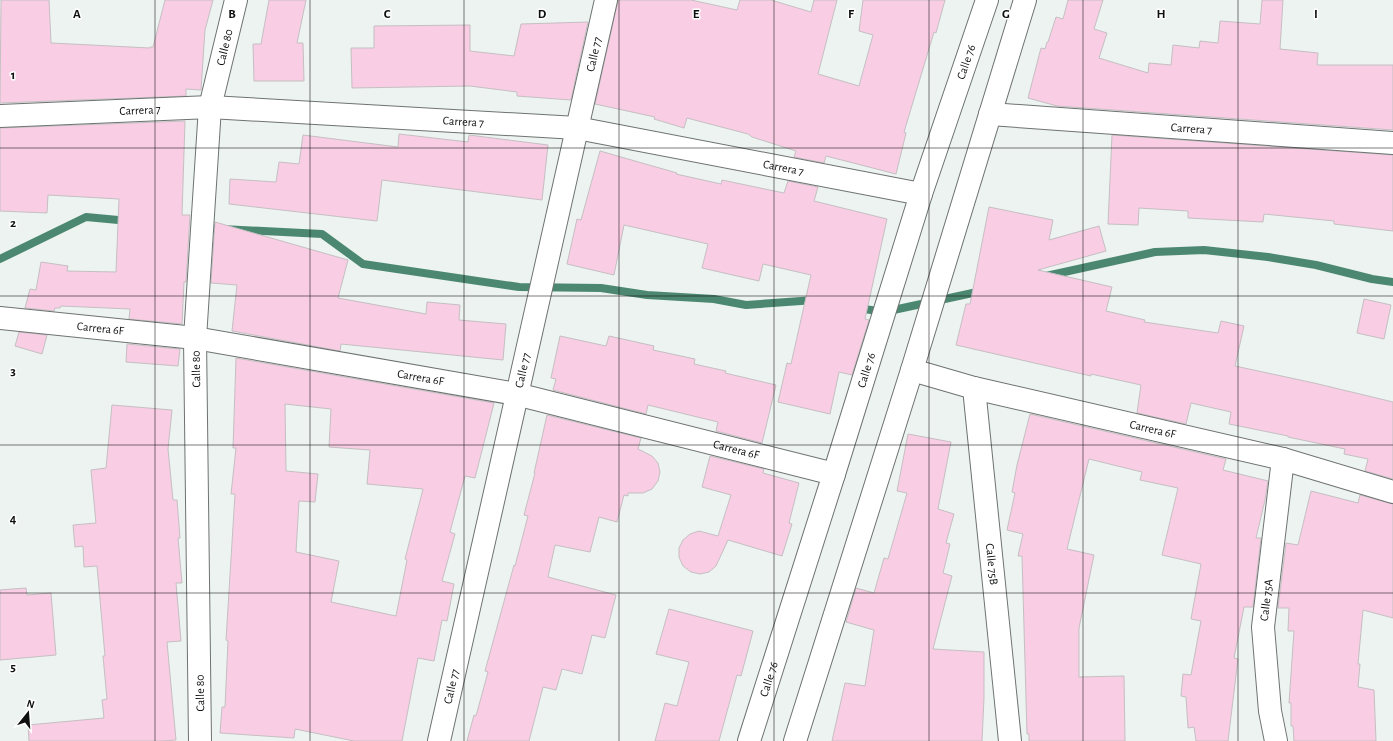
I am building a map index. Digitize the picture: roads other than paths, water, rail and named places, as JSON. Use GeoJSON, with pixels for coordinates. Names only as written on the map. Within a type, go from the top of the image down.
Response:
{"type":"FeatureCollection","features":[{"type":"Feature","properties":{"kind":"street","name":"Calle 80"},"geometry":{"type":"LineString","coordinates":[[200,741],[195,338],[210,107],[236,0]]}},
{"type":"Feature","properties":{"kind":"street","name":"Calle 77"},"geometry":{"type":"LineString","coordinates":[[439,741],[606,0]]}},
{"type":"Feature","properties":{"kind":"street","name":"Calle 76"},"geometry":{"type":"LineString","coordinates":[[749,741],[921,194],[986,0]]}},
{"type":"Feature","properties":{"kind":"street"},"geometry":{"type":"LineString","coordinates":[[795,741],[912,370],[1025,0]]}},
{"type":"Feature","properties":{"kind":"street","name":"Carrera 7"},"geometry":{"type":"LineString","coordinates":[[0,116],[210,107],[577,128],[921,194]]}},
{"type":"Feature","properties":{"kind":"street","name":"Carrera 7"},"geometry":{"type":"LineString","coordinates":[[990,114],[1393,143]]}},
{"type":"Feature","properties":{"kind":"street","name":"Carrera 6F"},"geometry":{"type":"LineString","coordinates":[[0,318],[195,338],[516,394],[834,474]]}},
{"type":"Feature","properties":{"kind":"street","name":"Carrera 6F"},"geometry":{"type":"LineString","coordinates":[[912,370],[974,388],[1283,459],[1393,492]]}},
{"type":"Feature","properties":{"kind":"street","name":"Calle 75B"},"geometry":{"type":"LineString","coordinates":[[974,388],[1010,741]]}},
{"type":"Feature","properties":{"kind":"street","name":"Calle 75A"},"geometry":{"type":"LineString","coordinates":[[1276,741],[1270,711],[1263,626],[1283,459]]}},
{"type":"Feature","properties":{"kind":"waterway"},"geometry":{"type":"LineString","coordinates":[[0,259],[86,217],[129,221]]}},
{"type":"Feature","properties":{"kind":"waterway"},"geometry":{"type":"LineString","coordinates":[[202,228],[322,234],[363,264],[519,287],[601,288],[647,295],[714,299],[746,305],[815,300]]}},
{"type":"Feature","properties":{"kind":"waterway"},"geometry":{"type":"LineString","coordinates":[[1046,276],[1155,252],[1204,250],[1268,257],[1316,265],[1372,279],[1393,282]]}},
{"type":"Feature","properties":{"kind":"waterway"},"geometry":{"type":"LineString","coordinates":[[858,308],[884,312],[982,291]]}}]}
